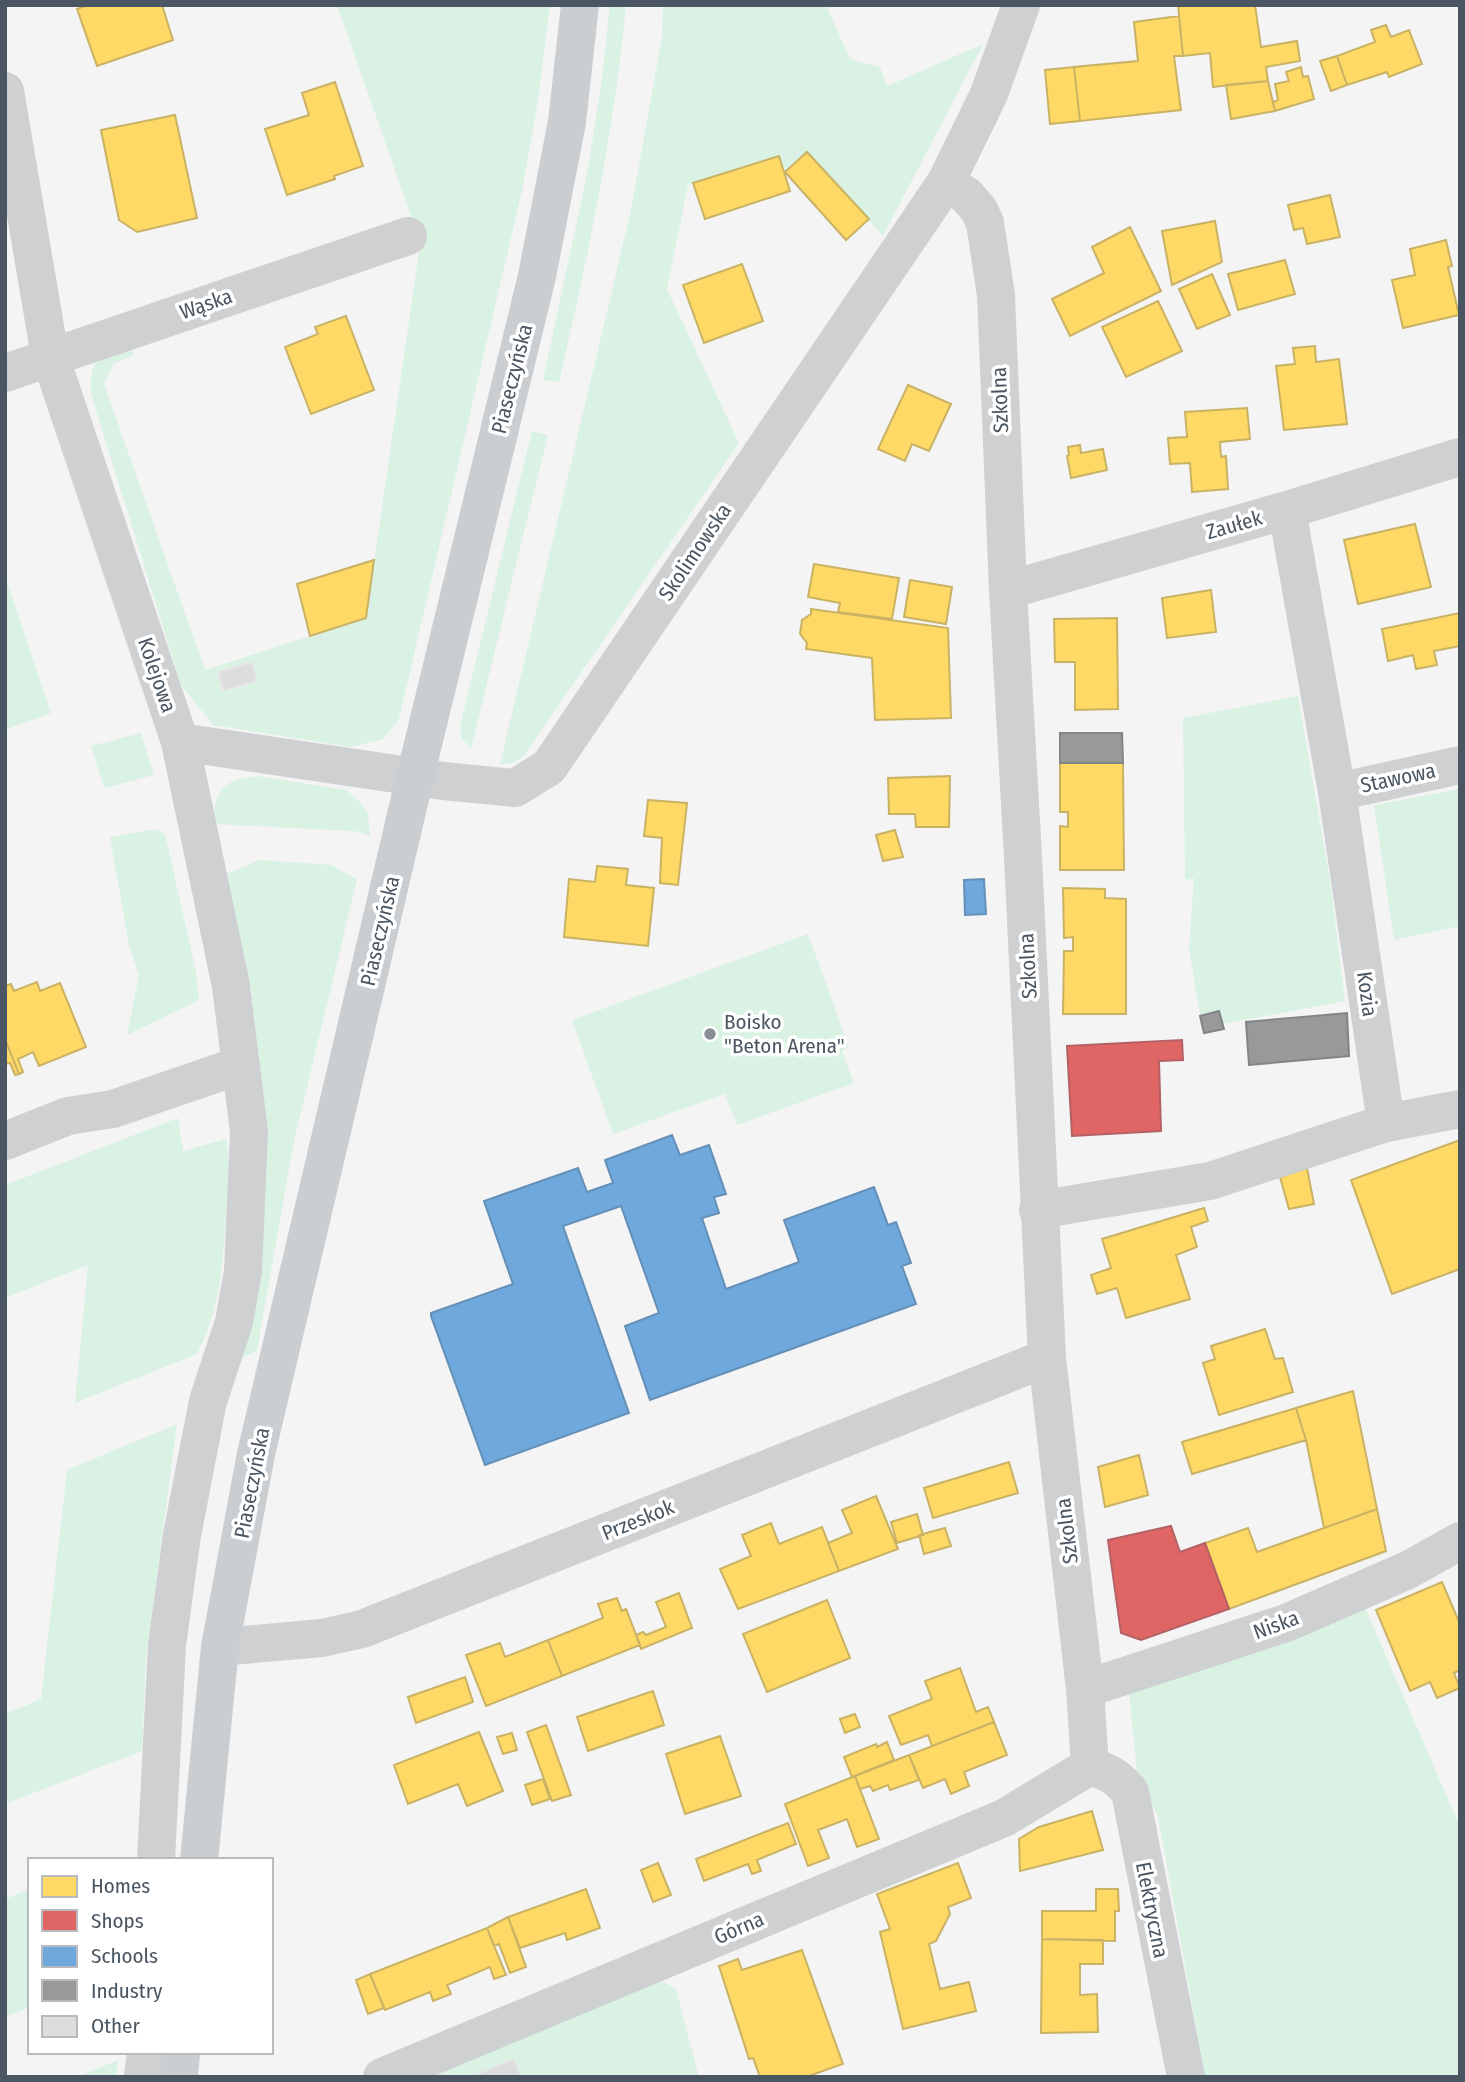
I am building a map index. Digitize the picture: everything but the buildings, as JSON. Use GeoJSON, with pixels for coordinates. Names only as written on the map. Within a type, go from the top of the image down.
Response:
{"type":"FeatureCollection","features":[{"type":"Feature","properties":{"kind":"main road","name":"Piaseczyńska"},"geometry":{"type":"LineString","coordinates":[[199,1858],[220,1647],[256,1454],[415,777],[537,276],[567,122],[580,5]]}},
{"type":"Feature","properties":{"kind":"main road"},"geometry":{"type":"LineString","coordinates":[[179,2077],[181,2054]]}},
{"type":"Feature","properties":{"kind":"street","name":"Skolimowska"},"geometry":{"type":"LineString","coordinates":[[180,741],[415,777],[515,788],[548,767],[946,182],[989,94],[1021,5]]}},
{"type":"Feature","properties":{"kind":"street","name":"Kolejowa"},"geometry":{"type":"LineString","coordinates":[[5,91],[50,356],[180,741],[231,986],[249,1132],[243,1271],[233,1322],[208,1401],[182,1535],[167,1645],[156,1858]]}},
{"type":"Feature","properties":{"kind":"street","name":"Szkolna"},"geometry":{"type":"LineString","coordinates":[[946,182],[967,196],[979,210],[989,234],[996,295],[1007,590],[1024,871],[1046,1358],[1085,1689],[1090,1766]]}},
{"type":"Feature","properties":{"kind":"street","name":"Wąska"},"geometry":{"type":"LineString","coordinates":[[5,373],[408,236]]}},
{"type":"Feature","properties":{"kind":"street","name":"Zaułek"},"geometry":{"type":"LineString","coordinates":[[1007,590],[1287,510],[1460,457]]}},
{"type":"Feature","properties":{"kind":"street","name":"Kozia"},"geometry":{"type":"LineString","coordinates":[[1287,510],[1337,792],[1387,1123]]}},
{"type":"Feature","properties":{"kind":"street","name":"Stawowa"},"geometry":{"type":"LineString","coordinates":[[1337,792],[1460,765]]}},
{"type":"Feature","properties":{"kind":"street"},"geometry":{"type":"LineString","coordinates":[[5,1142],[68,1116],[113,1109],[241,1065]]}},
{"type":"Feature","properties":{"kind":"street"},"geometry":{"type":"LineString","coordinates":[[1038,1210],[1210,1181],[1387,1123],[1460,1109]]}},
{"type":"Feature","properties":{"kind":"street","name":"Przeskok"},"geometry":{"type":"LineString","coordinates":[[220,1647],[322,1638],[362,1629],[1046,1358]]}},
{"type":"Feature","properties":{"kind":"street","name":"Niska"},"geometry":{"type":"LineString","coordinates":[[1085,1689],[1286,1623],[1408,1570],[1460,1541]]}},
{"type":"Feature","properties":{"kind":"street","name":"Górna"},"geometry":{"type":"LineString","coordinates":[[382,2077],[1004,1818],[1090,1766]]}},
{"type":"Feature","properties":{"kind":"street","name":"Elektryczna"},"geometry":{"type":"LineString","coordinates":[[1090,1766],[1119,1778],[1130,1792],[1186,2077]]}},
{"type":"Feature","properties":{"kind":"street"},"geometry":{"type":"LineString","coordinates":[[143,2077],[146,2054]]}},
{"type":"Feature","properties":{"kind":"green space"},"geometry":{"type":"Polygon","coordinates":[[[337,5],[550,5],[538,101],[523,186],[399,719],[383,739],[351,747],[213,725],[181,685],[91,394],[92,373],[98,361],[130,344],[134,355],[114,363],[104,384],[205,670],[366,618],[419,252],[412,219],[337,5]]]}},
{"type":"Feature","properties":{"kind":"green space"},"geometry":{"type":"Polygon","coordinates":[[[610,5],[626,5],[615,100],[599,195],[559,382],[543,380],[587,174],[610,5]]]}},
{"type":"Feature","properties":{"kind":"green space"},"geometry":{"type":"Polygon","coordinates":[[[663,5],[826,5],[850,59],[880,67],[887,86],[983,44],[883,236],[808,153],[785,172],[779,156],[688,185],[667,289],[739,443],[523,757],[512,763],[500,764],[631,210],[662,37],[663,5]]]}},
{"type":"Feature","properties":{"kind":"green space"},"geometry":{"type":"Polygon","coordinates":[[[532,431],[548,435],[471,748],[462,739],[460,726],[532,431]]]}},
{"type":"Feature","properties":{"kind":"green space"},"geometry":{"type":"Polygon","coordinates":[[[5,576],[51,713],[5,730],[5,576]]]}},
{"type":"Feature","properties":{"kind":"green space"},"geometry":{"type":"Polygon","coordinates":[[[1298,696],[1330,880],[1345,1001],[1223,1024],[1219,1011],[1200,1016],[1189,948],[1194,878],[1185,880],[1183,718],[1298,696]]]}},
{"type":"Feature","properties":{"kind":"green space"},"geometry":{"type":"Polygon","coordinates":[[[141,733],[154,775],[104,788],[91,746],[141,733]]]}},
{"type":"Feature","properties":{"kind":"green space"},"geometry":{"type":"Polygon","coordinates":[[[257,776],[346,790],[368,814],[370,836],[354,831],[215,824],[215,805],[223,788],[237,780],[257,776]]]}},
{"type":"Feature","properties":{"kind":"green space"},"geometry":{"type":"Polygon","coordinates":[[[1460,789],[1460,926],[1394,940],[1374,805],[1460,789]]]}},
{"type":"Feature","properties":{"kind":"green space"},"geometry":{"type":"Polygon","coordinates":[[[157,829],[165,834],[195,967],[199,1000],[127,1035],[139,975],[129,945],[110,837],[157,829]]]}},
{"type":"Feature","properties":{"kind":"green space"},"geometry":{"type":"Polygon","coordinates":[[[260,860],[332,865],[357,880],[294,1141],[257,1350],[231,1364],[266,1118],[251,989],[226,874],[260,860]]]}},
{"type":"Feature","properties":{"kind":"green space","name":"Boisko \"Beton Arena\""},"geometry":{"type":"Polygon","coordinates":[[[808,934],[849,1047],[842,1051],[854,1083],[737,1125],[725,1094],[613,1134],[572,1020],[808,934]]]}},
{"type":"Feature","properties":{"kind":"green space"},"geometry":{"type":"Polygon","coordinates":[[[178,1118],[183,1151],[226,1139],[228,1148],[222,1268],[205,1337],[197,1354],[75,1403],[88,1265],[5,1298],[5,1185],[178,1118]]]}},
{"type":"Feature","properties":{"kind":"green space"},"geometry":{"type":"Polygon","coordinates":[[[177,1424],[146,1657],[142,1751],[5,1804],[5,1714],[41,1699],[67,1470],[177,1424]]]}},
{"type":"Feature","properties":{"kind":"green space"},"geometry":{"type":"Polygon","coordinates":[[[1364,1605],[1460,1827],[1460,2077],[1205,2077],[1158,1816],[1137,1773],[1129,1692],[1364,1605]]]}},
{"type":"Feature","properties":{"kind":"green space"},"geometry":{"type":"Polygon","coordinates":[[[28,1890],[28,2008],[5,2017],[5,1899],[28,1890]]]}},
{"type":"Feature","properties":{"kind":"green space"},"geometry":{"type":"Polygon","coordinates":[[[653,1975],[676,1989],[699,2077],[411,2077],[653,1975]]]}},
{"type":"Feature","properties":{"kind":"green space"},"geometry":{"type":"Polygon","coordinates":[[[118,2060],[116,2077],[77,2077],[118,2060]]]}},
{"type":"Feature","properties":{"kind":"place","name":"Boisko \"Beton Arena\""},"geometry":{"type":"Point","coordinates":[710,1034]}}]}
